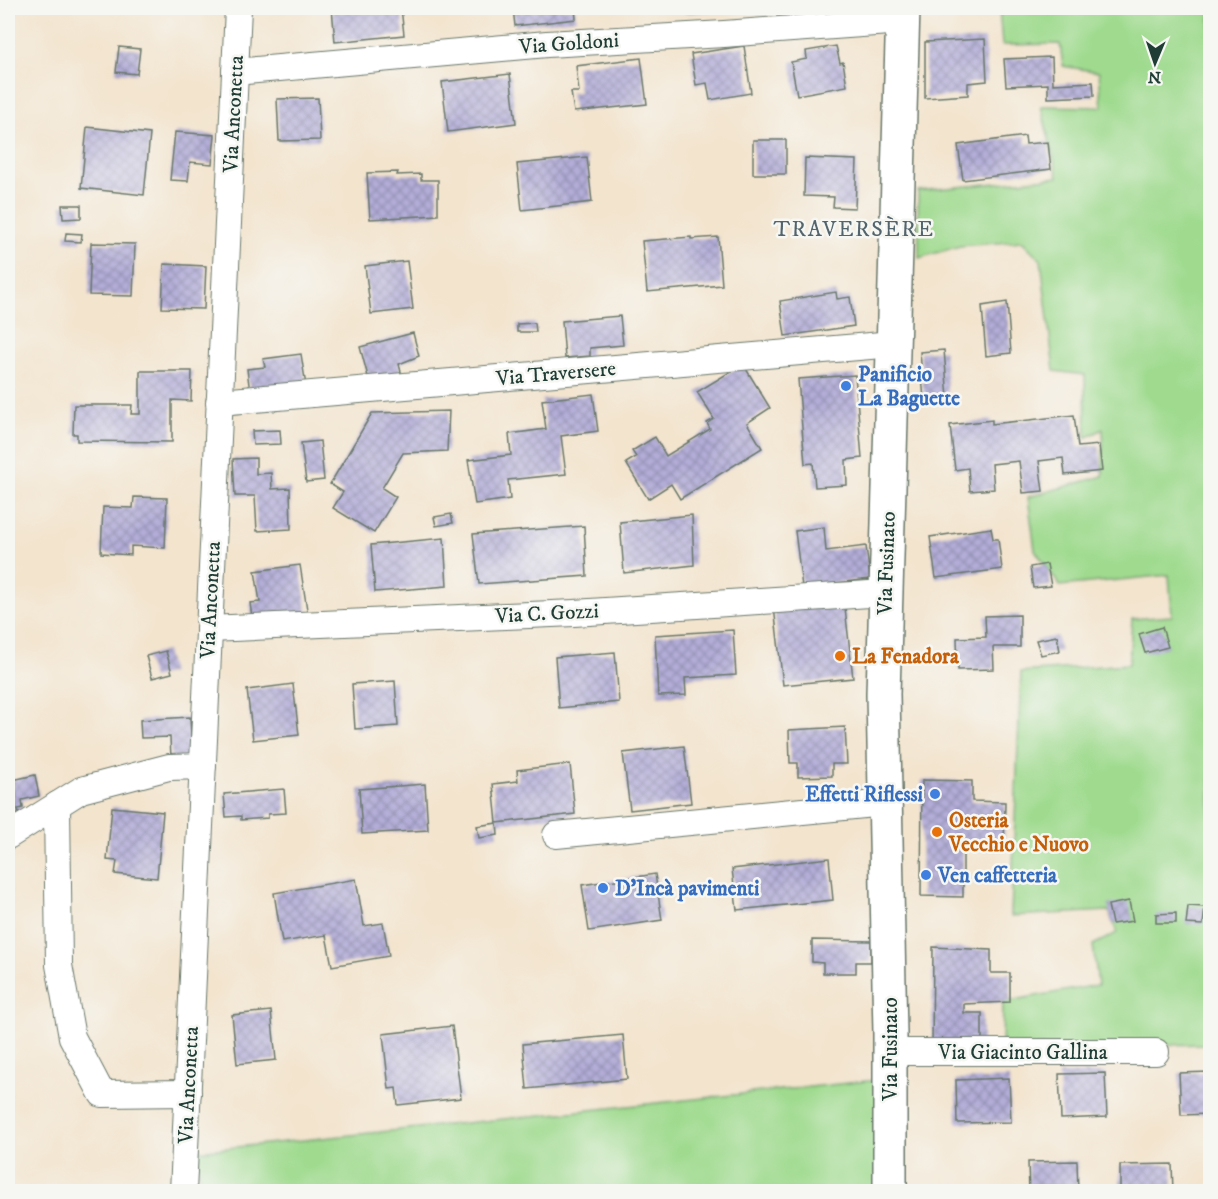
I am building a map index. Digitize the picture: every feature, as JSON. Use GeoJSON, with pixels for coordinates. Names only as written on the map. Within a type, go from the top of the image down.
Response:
{"type":"FeatureCollection","features":[{"type":"Feature","properties":{"kind":"main road","name":"Via Fusinato"},"geometry":{"type":"LineString","coordinates":[[890,1191],[890,1052],[883,694],[903,14]]}},
{"type":"Feature","properties":{"kind":"street","name":"Via Anconetta"},"geometry":{"type":"LineString","coordinates":[[183,1191],[238,8]]}},
{"type":"Feature","properties":{"kind":"street","name":"Via Goldoni"},"geometry":{"type":"LineString","coordinates":[[235,72],[547,44],[724,34],[903,14]]}},
{"type":"Feature","properties":{"kind":"street","name":"Via Traversere"},"geometry":{"type":"LineString","coordinates":[[219,402],[893,344]]}},
{"type":"Feature","properties":{"kind":"street","name":"Via C. Gozzi"},"geometry":{"type":"LineString","coordinates":[[209,629],[574,613],[885,593]]}},
{"type":"Feature","properties":{"kind":"street"},"geometry":{"type":"LineString","coordinates":[[8,836],[81,790],[169,767],[203,766]]}},
{"type":"Feature","properties":{"kind":"street"},"geometry":{"type":"LineString","coordinates":[[556,835],[885,803]]}},
{"type":"Feature","properties":{"kind":"street"},"geometry":{"type":"LineString","coordinates":[[57,805],[59,965],[72,1037],[102,1094],[188,1093]]}},
{"type":"Feature","properties":{"kind":"street","name":"Via Giacinto Gallina"},"geometry":{"type":"LineString","coordinates":[[890,1052],[1156,1052]]}},
{"type":"Feature","properties":{"kind":"green space"},"geometry":{"type":"Polygon","coordinates":[[[999,8],[1210,8],[1210,1044],[1002,1048],[1003,1002],[1098,985],[1093,945],[1117,933],[1109,911],[1011,916],[1021,672],[1129,664],[1132,619],[1172,616],[1169,575],[1060,586],[1035,550],[1028,497],[1103,476],[1103,429],[1086,438],[1085,375],[1054,371],[1041,260],[1022,241],[960,246],[919,258],[918,191],[1058,177],[1041,106],[1102,107],[1099,72],[1063,66],[1060,44],[1002,45],[999,8]]]}},
{"type":"Feature","properties":{"kind":"green space"},"geometry":{"type":"Polygon","coordinates":[[[886,1079],[885,1191],[200,1191],[198,1151],[886,1079]]]}},
{"type":"Feature","properties":{"kind":"building"},"geometry":{"type":"Polygon","coordinates":[[[332,8],[401,8],[404,35],[335,42],[332,8]]]}},
{"type":"Feature","properties":{"kind":"building"},"geometry":{"type":"Polygon","coordinates":[[[513,8],[575,8],[576,19],[515,26],[513,8]]]}},
{"type":"Feature","properties":{"kind":"building"},"geometry":{"type":"Polygon","coordinates":[[[684,8],[728,8],[728,9],[685,13],[684,8]]]}},
{"type":"Feature","properties":{"kind":"building"},"geometry":{"type":"Polygon","coordinates":[[[847,8],[871,8],[870,15],[847,14],[847,8]]]}},
{"type":"Feature","properties":{"kind":"building"},"geometry":{"type":"Polygon","coordinates":[[[985,39],[987,81],[968,83],[968,95],[925,98],[925,42],[985,39]]]}},
{"type":"Feature","properties":{"kind":"building"},"geometry":{"type":"Polygon","coordinates":[[[744,46],[751,93],[710,100],[707,83],[696,85],[691,54],[744,46]]]}},
{"type":"Feature","properties":{"kind":"building"},"geometry":{"type":"Polygon","coordinates":[[[836,46],[840,63],[843,62],[847,86],[797,95],[791,62],[807,59],[806,51],[836,46]]]}},
{"type":"Feature","properties":{"kind":"building"},"geometry":{"type":"Polygon","coordinates":[[[119,47],[140,49],[137,74],[116,72],[119,47]]]}},
{"type":"Feature","properties":{"kind":"building"},"geometry":{"type":"Polygon","coordinates":[[[1052,57],[1053,84],[1093,82],[1094,96],[1048,98],[1048,84],[1006,86],[1004,59],[1052,57]]]}},
{"type":"Feature","properties":{"kind":"building"},"geometry":{"type":"Polygon","coordinates":[[[641,58],[647,104],[574,112],[571,92],[579,92],[576,66],[641,58]]]}},
{"type":"Feature","properties":{"kind":"building"},"geometry":{"type":"Polygon","coordinates":[[[510,74],[516,123],[448,132],[442,82],[510,74]]]}},
{"type":"Feature","properties":{"kind":"building"},"geometry":{"type":"Polygon","coordinates":[[[318,98],[320,140],[279,141],[277,99],[318,98]]]}},
{"type":"Feature","properties":{"kind":"building"},"geometry":{"type":"Polygon","coordinates":[[[87,127],[150,134],[144,195],[81,188],[87,127]]]}},
{"type":"Feature","properties":{"kind":"building"},"geometry":{"type":"Polygon","coordinates":[[[175,132],[215,135],[212,164],[190,162],[188,181],[170,180],[175,132]]]}},
{"type":"Feature","properties":{"kind":"building"},"geometry":{"type":"Polygon","coordinates":[[[1025,136],[1026,144],[1048,142],[1051,169],[963,180],[958,145],[1025,136]]]}},
{"type":"Feature","properties":{"kind":"building"},"geometry":{"type":"Polygon","coordinates":[[[753,140],[786,140],[786,174],[753,174],[753,140]]]}},
{"type":"Feature","properties":{"kind":"building"},"geometry":{"type":"Polygon","coordinates":[[[587,157],[592,202],[522,210],[517,164],[587,157]]]}},
{"type":"Feature","properties":{"kind":"building"},"geometry":{"type":"Polygon","coordinates":[[[805,158],[857,160],[855,208],[833,207],[834,197],[804,196],[805,158]]]}},
{"type":"Feature","properties":{"kind":"building"},"geometry":{"type":"Polygon","coordinates":[[[398,172],[397,175],[421,174],[421,180],[438,180],[438,215],[370,219],[367,173],[398,172]]]}},
{"type":"Feature","properties":{"kind":"building"},"geometry":{"type":"Polygon","coordinates":[[[62,205],[81,205],[81,218],[63,219],[62,205]]]}},
{"type":"Feature","properties":{"kind":"building"},"geometry":{"type":"Polygon","coordinates":[[[66,233],[82,234],[81,242],[65,241],[66,233]]]}},
{"type":"Feature","properties":{"kind":"building"},"geometry":{"type":"Polygon","coordinates":[[[691,237],[691,239],[718,237],[722,285],[647,292],[642,241],[691,237]]]}},
{"type":"Feature","properties":{"kind":"building"},"geometry":{"type":"Polygon","coordinates":[[[91,243],[135,244],[133,296],[89,295],[91,243]]]}},
{"type":"Feature","properties":{"kind":"building"},"geometry":{"type":"Polygon","coordinates":[[[407,261],[413,309],[371,314],[365,266],[407,261]]]}},
{"type":"Feature","properties":{"kind":"building"},"geometry":{"type":"Polygon","coordinates":[[[164,264],[206,266],[204,309],[162,308],[164,264]]]}},
{"type":"Feature","properties":{"kind":"building"},"geometry":{"type":"Polygon","coordinates":[[[836,292],[837,299],[850,297],[854,326],[785,336],[780,301],[836,292]]]}},
{"type":"Feature","properties":{"kind":"building"},"geometry":{"type":"Polygon","coordinates":[[[1007,302],[1011,353],[986,356],[982,306],[1007,302]]]}},
{"type":"Feature","properties":{"kind":"building"},"geometry":{"type":"Polygon","coordinates":[[[620,316],[623,345],[590,348],[590,356],[565,358],[562,321],[620,316]]]}},
{"type":"Feature","properties":{"kind":"building"},"geometry":{"type":"Polygon","coordinates":[[[535,323],[536,332],[517,332],[517,324],[535,323]]]}},
{"type":"Feature","properties":{"kind":"building"},"geometry":{"type":"Polygon","coordinates":[[[413,333],[419,356],[399,364],[402,376],[370,384],[360,347],[413,333]]]}},
{"type":"Feature","properties":{"kind":"building"},"geometry":{"type":"Polygon","coordinates":[[[944,350],[948,398],[924,400],[920,352],[944,350]]]}},
{"type":"Feature","properties":{"kind":"building"},"geometry":{"type":"Polygon","coordinates":[[[301,354],[306,386],[250,393],[247,369],[265,367],[263,359],[301,354]]]}},
{"type":"Feature","properties":{"kind":"building"},"geometry":{"type":"Polygon","coordinates":[[[743,364],[770,408],[747,423],[762,448],[680,499],[671,484],[648,499],[626,463],[636,457],[632,451],[655,437],[666,456],[710,429],[707,423],[714,419],[697,392],[743,364]]]}},
{"type":"Feature","properties":{"kind":"building"},"geometry":{"type":"Polygon","coordinates":[[[140,371],[192,371],[191,401],[172,400],[172,442],[77,441],[77,434],[73,434],[74,405],[132,405],[131,414],[140,414],[140,371]]]}},
{"type":"Feature","properties":{"kind":"building"},"geometry":{"type":"Polygon","coordinates":[[[855,375],[862,458],[846,460],[847,485],[815,487],[813,463],[805,464],[798,379],[855,375]]]}},
{"type":"Feature","properties":{"kind":"building"},"geometry":{"type":"Polygon","coordinates":[[[593,394],[598,431],[561,436],[566,474],[508,480],[510,499],[475,504],[468,460],[511,455],[509,434],[546,429],[542,400],[593,394]]]}},
{"type":"Feature","properties":{"kind":"building"},"geometry":{"type":"Polygon","coordinates":[[[449,411],[447,451],[403,453],[382,488],[396,497],[374,533],[333,508],[343,492],[330,484],[372,413],[449,411]]]}},
{"type":"Feature","properties":{"kind":"building"},"geometry":{"type":"Polygon","coordinates":[[[1074,415],[1078,447],[1099,445],[1102,471],[1065,475],[1063,458],[1039,461],[1043,491],[1023,493],[1019,461],[992,464],[994,489],[970,491],[968,468],[955,470],[950,425],[992,420],[992,424],[1074,415]]]}},
{"type":"Feature","properties":{"kind":"building"},"geometry":{"type":"Polygon","coordinates":[[[280,430],[281,444],[253,445],[252,431],[280,430]]]}},
{"type":"Feature","properties":{"kind":"building"},"geometry":{"type":"Polygon","coordinates":[[[320,441],[324,480],[306,482],[301,443],[320,441]]]}},
{"type":"Feature","properties":{"kind":"building"},"geometry":{"type":"Polygon","coordinates":[[[256,458],[256,474],[271,473],[272,489],[290,488],[291,529],[257,531],[255,496],[235,496],[233,459],[256,458]]]}},
{"type":"Feature","properties":{"kind":"building"},"geometry":{"type":"Polygon","coordinates":[[[134,497],[167,498],[165,548],[131,546],[131,555],[101,553],[103,507],[133,508],[134,497]]]}},
{"type":"Feature","properties":{"kind":"building"},"geometry":{"type":"Polygon","coordinates":[[[451,514],[453,523],[436,526],[434,517],[451,514]]]}},
{"type":"Feature","properties":{"kind":"building"},"geometry":{"type":"Polygon","coordinates":[[[692,515],[694,565],[624,573],[620,522],[692,515]]]}},
{"type":"Feature","properties":{"kind":"building"},"geometry":{"type":"Polygon","coordinates":[[[584,526],[587,576],[479,584],[473,534],[584,526]]]}},
{"type":"Feature","properties":{"kind":"building"},"geometry":{"type":"Polygon","coordinates":[[[824,527],[826,551],[866,546],[870,579],[802,587],[795,531],[824,527]]]}},
{"type":"Feature","properties":{"kind":"building"},"geometry":{"type":"Polygon","coordinates":[[[991,528],[993,539],[998,539],[1002,569],[936,578],[930,537],[991,528]]]}},
{"type":"Feature","properties":{"kind":"building"},"geometry":{"type":"Polygon","coordinates":[[[444,538],[447,586],[375,592],[371,545],[444,538]]]}},
{"type":"Feature","properties":{"kind":"building"},"geometry":{"type":"Polygon","coordinates":[[[1047,564],[1051,586],[1033,588],[1030,567],[1047,564]]]}},
{"type":"Feature","properties":{"kind":"building"},"geometry":{"type":"Polygon","coordinates":[[[300,565],[308,616],[253,624],[250,603],[260,602],[255,571],[300,565]]]}},
{"type":"Feature","properties":{"kind":"building"},"geometry":{"type":"Polygon","coordinates":[[[844,599],[853,678],[783,685],[774,607],[844,599]]]}},
{"type":"Feature","properties":{"kind":"building"},"geometry":{"type":"Polygon","coordinates":[[[1020,615],[1020,647],[993,647],[994,669],[958,670],[957,638],[986,637],[985,616],[1020,615]]]}},
{"type":"Feature","properties":{"kind":"building"},"geometry":{"type":"Polygon","coordinates":[[[1162,627],[1168,647],[1145,653],[1139,634],[1162,627]]]}},
{"type":"Feature","properties":{"kind":"building"},"geometry":{"type":"Polygon","coordinates":[[[733,630],[736,675],[685,678],[686,695],[658,696],[655,635],[733,630]]]}},
{"type":"Feature","properties":{"kind":"building"},"geometry":{"type":"Polygon","coordinates":[[[1057,636],[1060,651],[1041,655],[1036,640],[1057,636]]]}},
{"type":"Feature","properties":{"kind":"building"},"geometry":{"type":"Polygon","coordinates":[[[166,651],[172,673],[152,678],[146,656],[166,651]]]}},
{"type":"Feature","properties":{"kind":"building"},"geometry":{"type":"Polygon","coordinates":[[[615,652],[619,702],[559,708],[555,657],[615,652]]]}},
{"type":"Feature","properties":{"kind":"building"},"geometry":{"type":"Polygon","coordinates":[[[395,681],[398,726],[355,729],[352,684],[395,681]]]}},
{"type":"Feature","properties":{"kind":"building"},"geometry":{"type":"Polygon","coordinates":[[[293,684],[299,735],[253,740],[247,690],[293,684]]]}},
{"type":"Feature","properties":{"kind":"building"},"geometry":{"type":"Polygon","coordinates":[[[190,717],[192,757],[171,758],[170,737],[141,738],[140,720],[190,717]]]}},
{"type":"Feature","properties":{"kind":"building"},"geometry":{"type":"Polygon","coordinates":[[[845,727],[847,764],[832,764],[832,776],[798,777],[798,763],[790,763],[789,730],[845,727]]]}},
{"type":"Feature","properties":{"kind":"building"},"geometry":{"type":"Polygon","coordinates":[[[684,746],[691,803],[630,810],[623,753],[684,746]]]}},
{"type":"Feature","properties":{"kind":"building"},"geometry":{"type":"Polygon","coordinates":[[[570,764],[575,814],[497,823],[493,784],[518,781],[517,770],[570,764]]]}},
{"type":"Feature","properties":{"kind":"building"},"geometry":{"type":"Polygon","coordinates":[[[35,775],[39,796],[22,800],[23,808],[18,809],[20,819],[8,821],[8,781],[35,775]]]}},
{"type":"Feature","properties":{"kind":"building"},"geometry":{"type":"Polygon","coordinates":[[[922,780],[972,781],[972,801],[1005,802],[1004,850],[963,850],[963,897],[921,896],[922,780]]]}},
{"type":"Feature","properties":{"kind":"building"},"geometry":{"type":"Polygon","coordinates":[[[425,784],[428,830],[362,834],[359,789],[425,784]]]}},
{"type":"Feature","properties":{"kind":"building"},"geometry":{"type":"Polygon","coordinates":[[[284,789],[286,813],[268,814],[268,818],[241,820],[241,816],[226,817],[224,794],[284,789]]]}},
{"type":"Feature","properties":{"kind":"building"},"geometry":{"type":"Polygon","coordinates":[[[112,807],[163,812],[157,878],[115,874],[117,861],[107,860],[112,807]]]}},
{"type":"Feature","properties":{"kind":"building"},"geometry":{"type":"Polygon","coordinates":[[[497,823],[498,835],[479,838],[477,826],[497,823]]]}},
{"type":"Feature","properties":{"kind":"building"},"geometry":{"type":"Polygon","coordinates":[[[829,858],[833,900],[737,910],[732,869],[829,858]]]}},
{"type":"Feature","properties":{"kind":"building"},"geometry":{"type":"Polygon","coordinates":[[[655,874],[662,920],[589,931],[582,885],[655,874]]]}},
{"type":"Feature","properties":{"kind":"building"},"geometry":{"type":"Polygon","coordinates":[[[356,879],[364,926],[383,923],[389,956],[332,966],[326,935],[282,942],[274,893],[356,879]]]}},
{"type":"Feature","properties":{"kind":"building"},"geometry":{"type":"Polygon","coordinates":[[[1129,901],[1133,921],[1112,924],[1108,905],[1129,901]]]}},
{"type":"Feature","properties":{"kind":"building"},"geometry":{"type":"Polygon","coordinates":[[[1188,906],[1205,907],[1203,925],[1186,924],[1188,906]]]}},
{"type":"Feature","properties":{"kind":"building"},"geometry":{"type":"Polygon","coordinates":[[[1176,913],[1176,923],[1156,923],[1156,914],[1176,913]]]}},
{"type":"Feature","properties":{"kind":"building"},"geometry":{"type":"Polygon","coordinates":[[[812,940],[871,941],[871,962],[856,962],[856,973],[823,973],[823,963],[812,962],[812,940]]]}},
{"type":"Feature","properties":{"kind":"building"},"geometry":{"type":"Polygon","coordinates":[[[933,947],[991,950],[991,973],[1010,973],[1010,1002],[964,1004],[964,1013],[982,1013],[982,1048],[932,1048],[933,947]]]}},
{"type":"Feature","properties":{"kind":"building"},"geometry":{"type":"Polygon","coordinates":[[[271,1011],[276,1060],[237,1064],[232,1015],[271,1011]]]}},
{"type":"Feature","properties":{"kind":"building"},"geometry":{"type":"Polygon","coordinates":[[[452,1026],[461,1098],[398,1105],[396,1088],[389,1089],[383,1034],[452,1026]]]}},
{"type":"Feature","properties":{"kind":"building"},"geometry":{"type":"Polygon","coordinates":[[[623,1035],[627,1079],[527,1089],[523,1044],[623,1035]]]}},
{"type":"Feature","properties":{"kind":"building"},"geometry":{"type":"Polygon","coordinates":[[[1210,1072],[1210,1114],[1181,1115],[1179,1073],[1210,1072]]]}},
{"type":"Feature","properties":{"kind":"building"},"geometry":{"type":"Polygon","coordinates":[[[1105,1073],[1107,1117],[1061,1119],[1059,1074],[1105,1073]]]}},
{"type":"Feature","properties":{"kind":"building"},"geometry":{"type":"Polygon","coordinates":[[[1009,1078],[1011,1122],[957,1123],[956,1080],[1009,1078]]]}},
{"type":"Feature","properties":{"kind":"building"},"geometry":{"type":"Polygon","coordinates":[[[1077,1161],[1078,1192],[1029,1192],[1028,1162],[1077,1161]]]}},
{"type":"Feature","properties":{"kind":"building"},"geometry":{"type":"Polygon","coordinates":[[[1172,1164],[1173,1192],[1120,1192],[1120,1165],[1172,1164]]]}},
{"type":"Feature","properties":{"kind":"place","name":"Panificio La Baguette"},"geometry":{"type":"Point","coordinates":[846,386]}},
{"type":"Feature","properties":{"kind":"place","name":"La Fenadora"},"geometry":{"type":"Point","coordinates":[840,656]}},
{"type":"Feature","properties":{"kind":"place","name":"Effetti Riflessi"},"geometry":{"type":"Point","coordinates":[935,794]}},
{"type":"Feature","properties":{"kind":"place","name":"Osteria Vecchio e Nuovo"},"geometry":{"type":"Point","coordinates":[937,832]}},
{"type":"Feature","properties":{"kind":"place","name":"Ven caffetteria"},"geometry":{"type":"Point","coordinates":[926,875]}},
{"type":"Feature","properties":{"kind":"place","name":"D'Incà pavimenti"},"geometry":{"type":"Point","coordinates":[603,888]}},
{"type":"Feature","properties":{"kind":"district","name":"TRAVERSÈRE"},"geometry":{"type":"Point","coordinates":[854,228]}}]}
